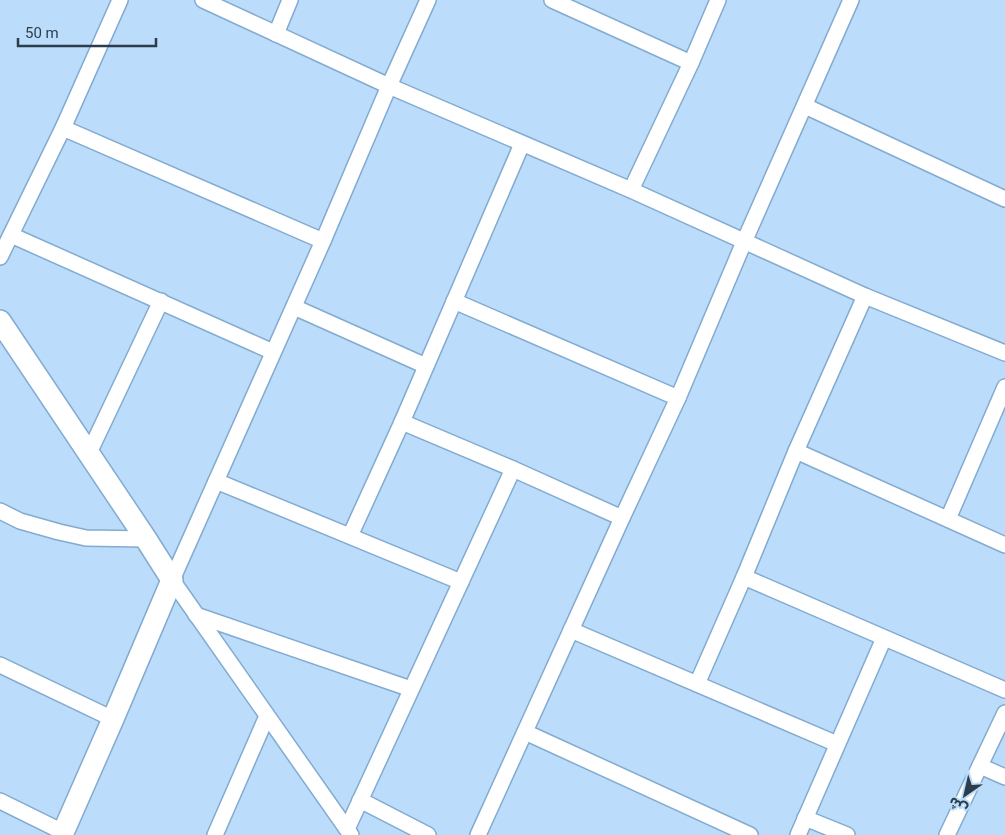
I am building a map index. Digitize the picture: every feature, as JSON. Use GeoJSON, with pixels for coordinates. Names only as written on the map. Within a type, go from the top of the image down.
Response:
{"type":"FeatureCollection","features":[{"type":"Feature","properties":{"kind":"street"},"geometry":{"type":"LineString","coordinates":[[0,257],[63,128],[120,0]]}},
{"type":"Feature","properties":{"kind":"street"},"geometry":{"type":"LineString","coordinates":[[202,0],[389,86],[631,190],[865,296],[1005,352]]}},
{"type":"Feature","properties":{"kind":"street"},"geometry":{"type":"LineString","coordinates":[[276,34],[290,0]]}},
{"type":"Feature","properties":{"kind":"street"},"geometry":{"type":"LineString","coordinates":[[0,801],[63,834],[114,719],[172,580],[428,0]]}},
{"type":"Feature","properties":{"kind":"street"},"geometry":{"type":"LineString","coordinates":[[552,0],[691,63]]}},
{"type":"Feature","properties":{"kind":"street"},"geometry":{"type":"LineString","coordinates":[[631,190],[691,63],[718,0]]}},
{"type":"Feature","properties":{"kind":"street"},"geometry":{"type":"LineString","coordinates":[[478,835],[678,398],[850,0]]}},
{"type":"Feature","properties":{"kind":"street"},"geometry":{"type":"LineString","coordinates":[[805,106],[1005,199]]}},
{"type":"Feature","properties":{"kind":"street"},"geometry":{"type":"LineString","coordinates":[[63,128],[323,241]]}},
{"type":"Feature","properties":{"kind":"street"},"geometry":{"type":"LineString","coordinates":[[350,536],[402,422],[522,144]]}},
{"type":"Feature","properties":{"kind":"street"},"geometry":{"type":"LineString","coordinates":[[11,235],[273,352]]}},
{"type":"Feature","properties":{"kind":"street"},"geometry":{"type":"LineString","coordinates":[[697,684],[796,451],[865,296]]}},
{"type":"Feature","properties":{"kind":"street"},"geometry":{"type":"LineString","coordinates":[[454,301],[678,398]]}},
{"type":"Feature","properties":{"kind":"street"},"geometry":{"type":"LineString","coordinates":[[88,453],[161,302]]}},
{"type":"Feature","properties":{"kind":"street"},"geometry":{"type":"LineString","coordinates":[[294,307],[426,366]]}},
{"type":"Feature","properties":{"kind":"street"},"geometry":{"type":"LineString","coordinates":[[0,322],[172,580],[349,832]]}},
{"type":"Feature","properties":{"kind":"street"},"geometry":{"type":"LineString","coordinates":[[948,519],[1005,387]]}},
{"type":"Feature","properties":{"kind":"street"},"geometry":{"type":"LineString","coordinates":[[402,422],[622,518]]}},
{"type":"Feature","properties":{"kind":"street"},"geometry":{"type":"LineString","coordinates":[[796,451],[1005,545]]}},
{"type":"Feature","properties":{"kind":"street"},"geometry":{"type":"LineString","coordinates":[[349,832],[360,800],[513,469]]}},
{"type":"Feature","properties":{"kind":"street"},"geometry":{"type":"LineString","coordinates":[[216,481],[461,582]]}},
{"type":"Feature","properties":{"kind":"street"},"geometry":{"type":"LineString","coordinates":[[0,511],[20,520],[86,538],[146,539]]}},
{"type":"Feature","properties":{"kind":"street"},"geometry":{"type":"LineString","coordinates":[[744,577],[1005,690]]}},
{"type":"Feature","properties":{"kind":"street"},"geometry":{"type":"LineString","coordinates":[[196,615],[411,689]]}},
{"type":"Feature","properties":{"kind":"street"},"geometry":{"type":"LineString","coordinates":[[571,630],[837,744]]}},
{"type":"Feature","properties":{"kind":"street"},"geometry":{"type":"LineString","coordinates":[[798,835],[884,638]]}},
{"type":"Feature","properties":{"kind":"street"},"geometry":{"type":"LineString","coordinates":[[0,665],[114,719]]}},
{"type":"Feature","properties":{"kind":"street"},"geometry":{"type":"LineString","coordinates":[[947,835],[1005,713]]}},
{"type":"Feature","properties":{"kind":"street"},"geometry":{"type":"LineString","coordinates":[[215,835],[267,716]]}},
{"type":"Feature","properties":{"kind":"street"},"geometry":{"type":"LineString","coordinates":[[525,732],[750,835]]}},
{"type":"Feature","properties":{"kind":"street"},"geometry":{"type":"LineString","coordinates":[[980,766],[1005,777]]}},
{"type":"Feature","properties":{"kind":"street"},"geometry":{"type":"LineString","coordinates":[[360,800],[428,835]]}},
{"type":"Feature","properties":{"kind":"street"},"geometry":{"type":"LineString","coordinates":[[805,818],[847,835]]}}]}
